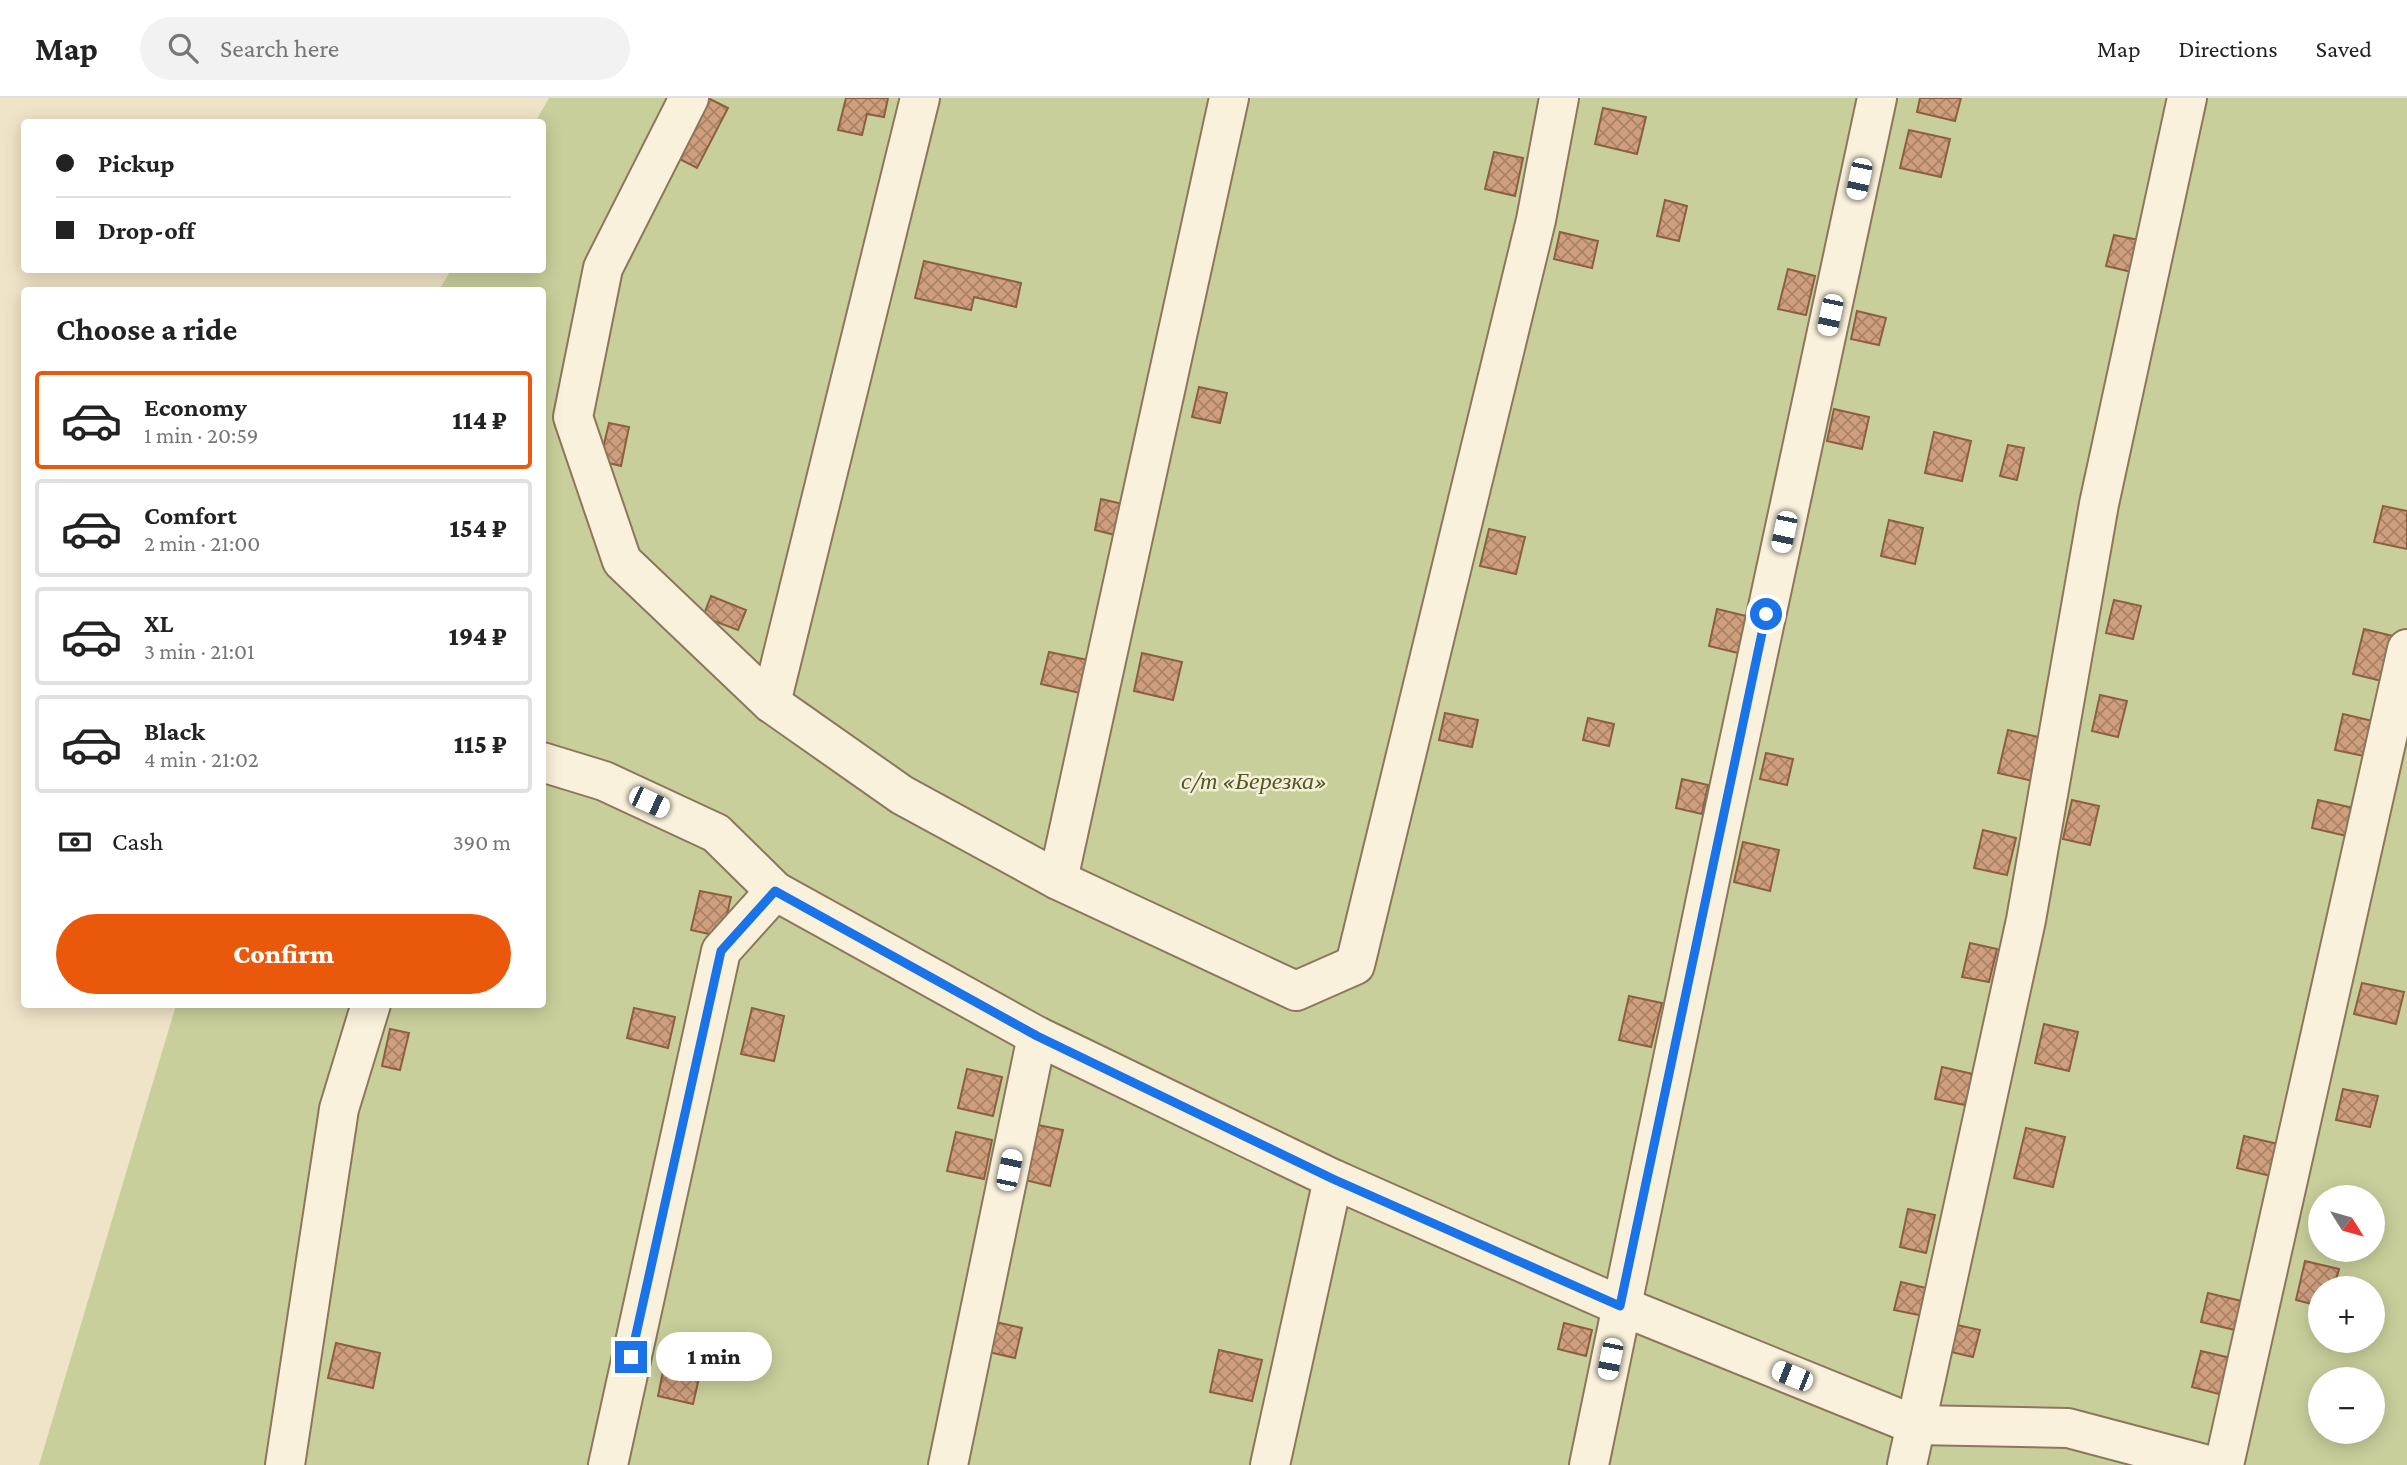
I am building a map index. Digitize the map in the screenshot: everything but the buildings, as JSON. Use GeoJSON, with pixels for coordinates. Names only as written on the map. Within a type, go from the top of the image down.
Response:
{"type":"FeatureCollection","features":[{"type":"Feature","properties":{"kind":"lane"},"geometry":{"type":"LineString","coordinates":[[689,98],[603,268],[573,417],[622,561],[771,703],[902,795],[1058,880],[1296,991],[1355,965],[1536,220],[1559,98]]}},
{"type":"Feature","properties":{"kind":"lane"},"geometry":{"type":"LineString","coordinates":[[771,703],[920,98]]}},
{"type":"Feature","properties":{"kind":"lane"},"geometry":{"type":"LineString","coordinates":[[1058,880],[1229,98]]}},
{"type":"Feature","properties":{"kind":"lane"},"geometry":{"type":"LineString","coordinates":[[1589,1465],[1620,1306],[1877,98]]}},
{"type":"Feature","properties":{"kind":"lane"},"geometry":{"type":"LineString","coordinates":[[1906,1465],[2026,920],[2099,504],[2187,98]]}},
{"type":"Feature","properties":{"kind":"lane"},"geometry":{"type":"LineString","coordinates":[[2224,1465],[2407,649]]}},
{"type":"Feature","properties":{"kind":"lane"},"geometry":{"type":"LineString","coordinates":[[546,763],[604,781],[716,833],[775,891],[1037,1036],[1333,1179],[1620,1306],[1915,1425],[2068,1428],[2208,1465]]}},
{"type":"Feature","properties":{"kind":"lane"},"geometry":{"type":"LineString","coordinates":[[608,1465],[721,951],[775,891]]}},
{"type":"Feature","properties":{"kind":"lane"},"geometry":{"type":"LineString","coordinates":[[285,1465],[339,1109],[370,1008]]}},
{"type":"Feature","properties":{"kind":"lane"},"geometry":{"type":"LineString","coordinates":[[948,1465],[1037,1036]]}},
{"type":"Feature","properties":{"kind":"lane"},"geometry":{"type":"LineString","coordinates":[[1270,1465],[1333,1179]]}},
{"type":"Feature","properties":{"kind":"green space","name":"с/т «Березка»"},"geometry":{"type":"Polygon","coordinates":[[[549,98],[2407,98],[2407,1465],[39,1465],[175,1008],[546,1008],[546,287],[441,287],[449,273],[546,273],[546,119],[537,119],[549,98]]]}},
{"type":"Feature","properties":{"kind":"route"},"geometry":{"type":"LineString","coordinates":[[631,1357],[721,951],[775,891],[1037,1036],[1333,1179],[1620,1306],[1766,614]]}}]}
